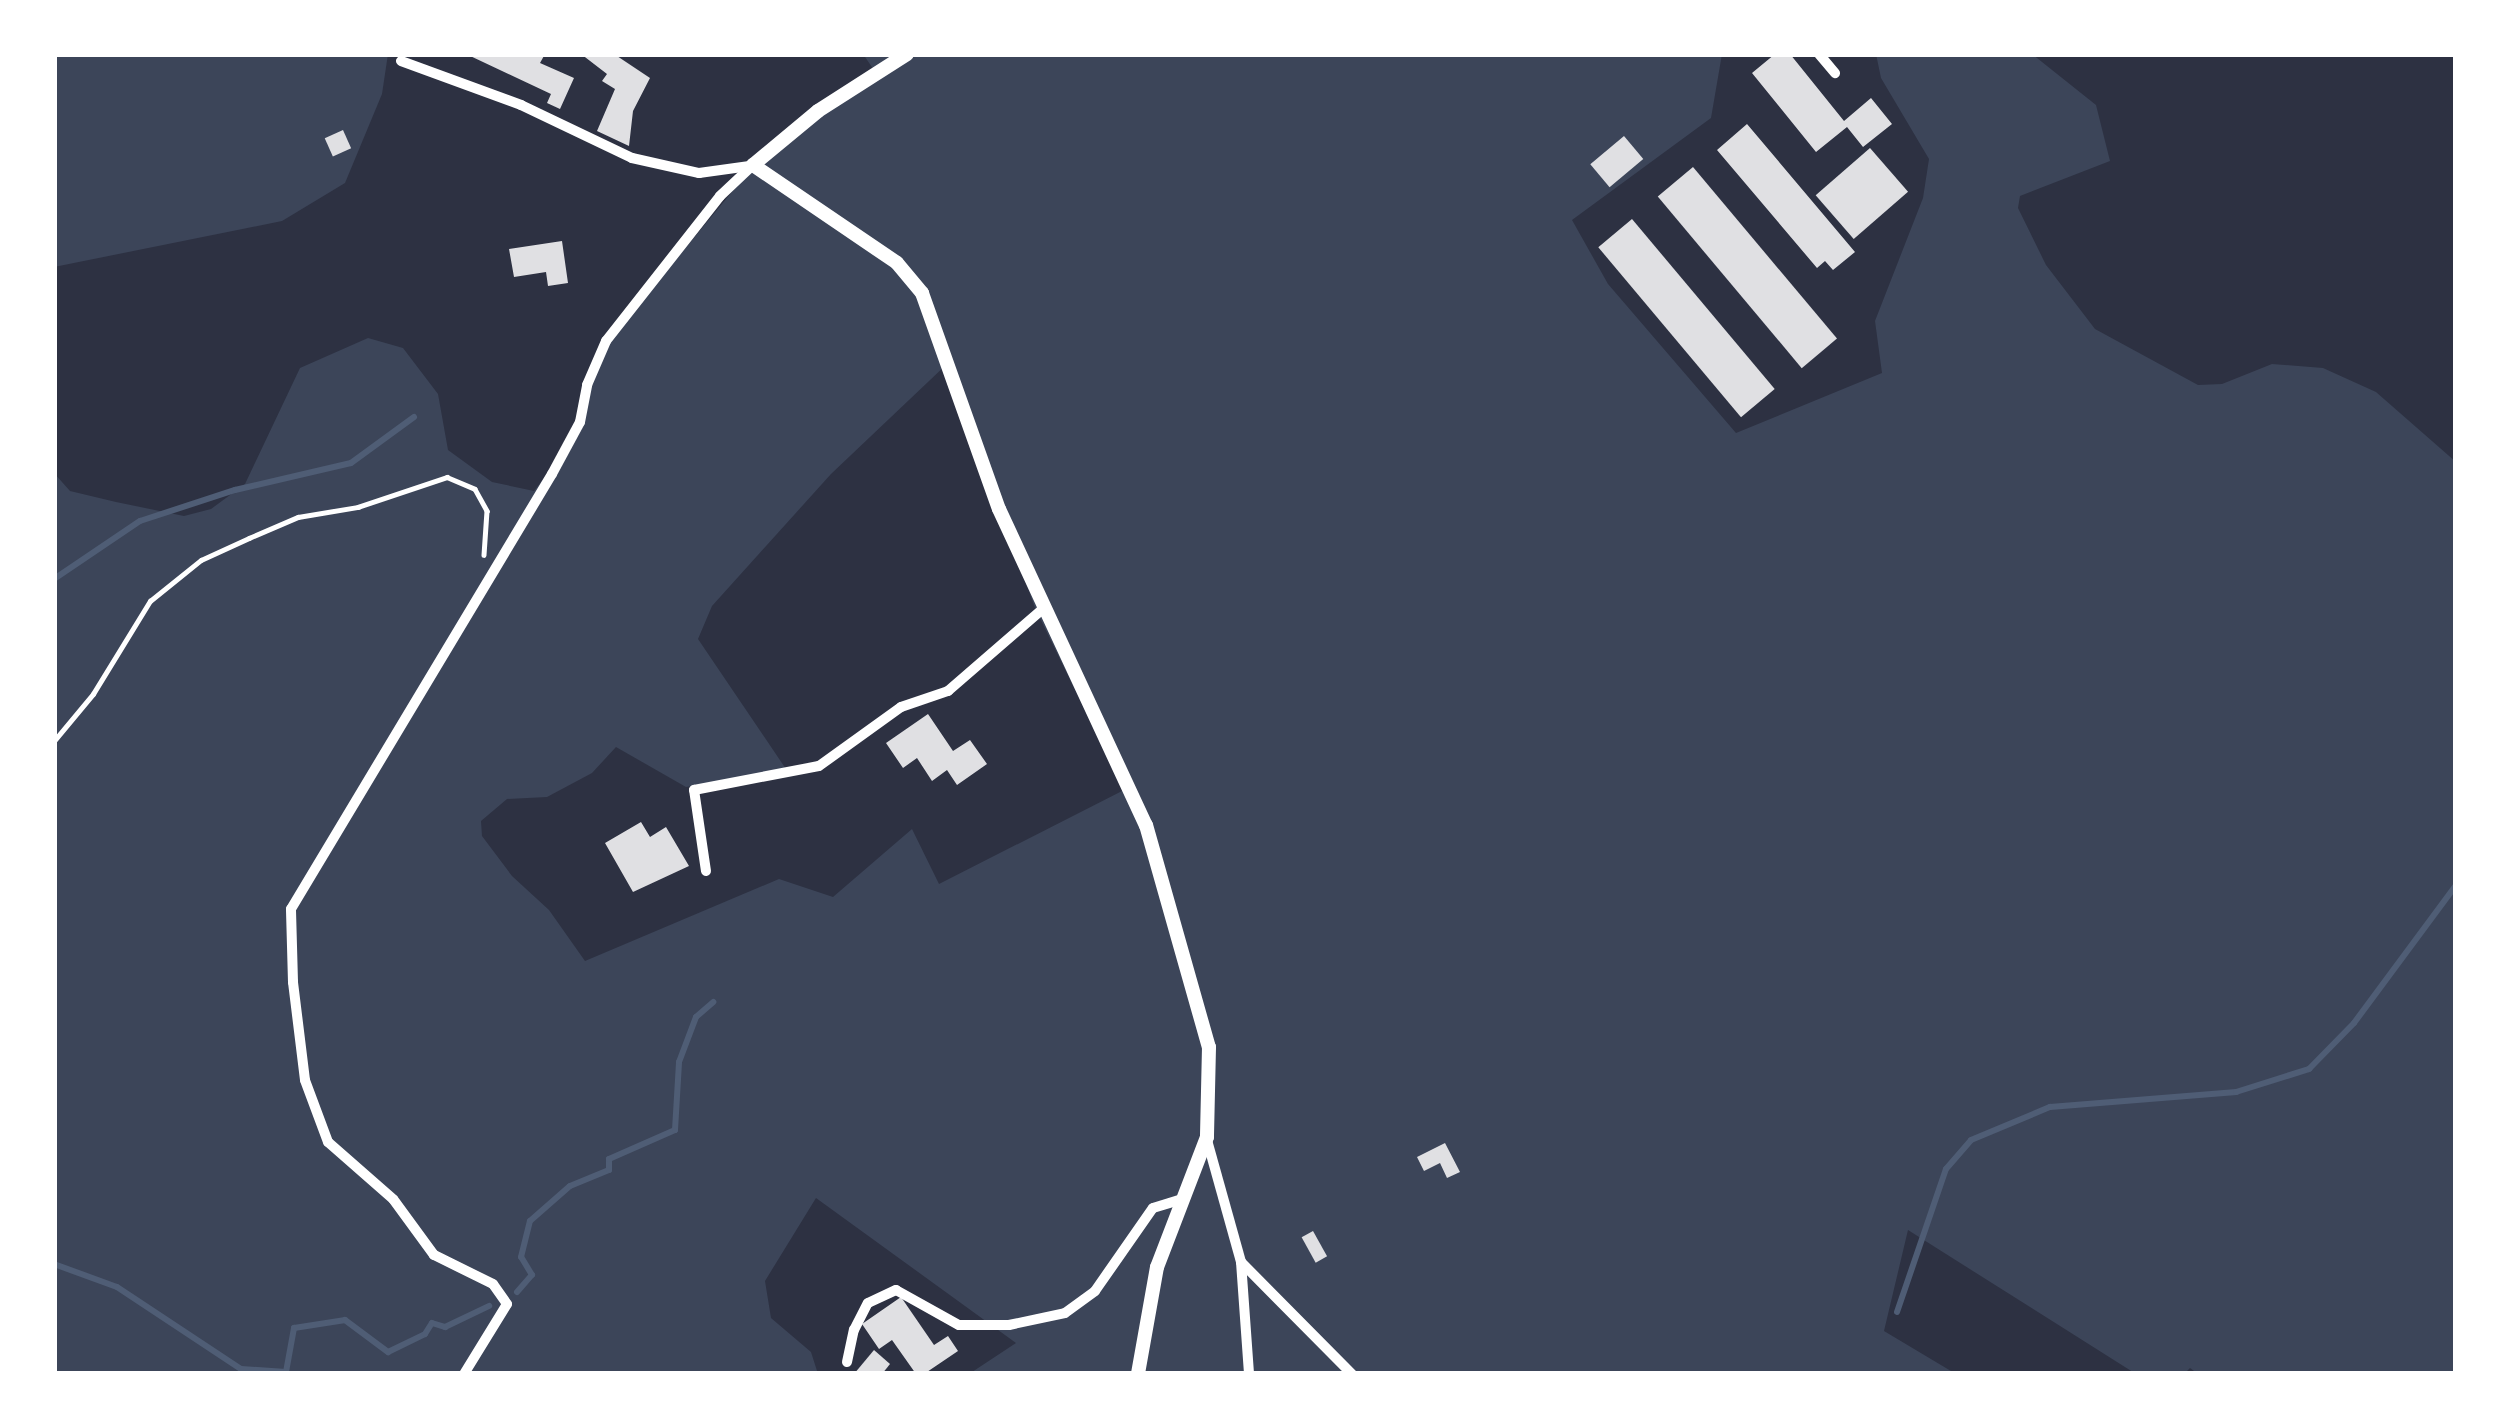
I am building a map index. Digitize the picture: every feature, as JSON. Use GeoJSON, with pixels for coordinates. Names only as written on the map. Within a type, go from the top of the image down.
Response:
{"type":"FeatureCollection","features":[{"type":"Feature","properties":{"kind":"street"},"geometry":{"type":"LineString","coordinates":[[464,1374],[507,1304],[493,1284],[434,1255],[393,1199],[328,1142],[305,1080],[293,982],[291,909],[552,474],[580,422],[586,386],[606,341],[720,196],[818,111],[907,54]]}},
{"type":"Feature","properties":{"kind":"street"},"geometry":{"type":"LineString","coordinates":[[1819,54],[1835,74]]}},
{"type":"Feature","properties":{"kind":"street"},"geometry":{"type":"LineString","coordinates":[[401,61],[520,105],[632,158],[699,172],[753,165],[897,263],[922,292],[999,509],[1147,825],[1209,1047],[1207,1137],[1241,1262],[1249,1374]]}},
{"type":"Feature","properties":{"kind":"street"},"geometry":{"type":"LineString","coordinates":[[706,871],[694,790],[819,766],[901,707],[948,691],[1045,607]]}},
{"type":"Feature","properties":{"kind":"street"},"geometry":{"type":"LineString","coordinates":[[1138,1374],[1147,1307],[1179,1200],[1207,1137]]}},
{"type":"Feature","properties":{"kind":"street"},"geometry":{"type":"LineString","coordinates":[[847,1362],[854,1330],[868,1303],[896,1290],[959,1324],[1009,1325],[1065,1313],[1095,1291],[1153,1208],[1179,1200]]}},
{"type":"Feature","properties":{"kind":"street"},"geometry":{"type":"LineString","coordinates":[[1241,1262],[1352,1374]]}},
{"type":"Feature","properties":{"kind":"path"},"geometry":{"type":"LineString","coordinates":[[54,741],[93,694],[150,601],[201,560],[248,538],[298,517],[358,507],[447,477],[475,489],[488,512],[483,559]]}},
{"type":"Feature","properties":{"kind":"shaded area"},"geometry":{"type":"Polygon","coordinates":[[[54,54],[388,54],[382,94],[345,183],[282,221],[54,267],[54,54]]]}},
{"type":"Feature","properties":{"kind":"shaded area"},"geometry":{"type":"Polygon","coordinates":[[[863,54],[1722,54],[1711,118],[1572,220],[1608,284],[1736,433],[1882,373],[1875,321],[1923,198],[1929,159],[1881,78],[1876,54],[2032,54],[2096,105],[2110,161],[2020,196],[2018,208],[2046,265],[2095,329],[2198,385],[2222,384],[2272,364],[2323,368],[2376,392],[2456,462],[2456,1374],[2198,1374],[2190,1368],[2184,1374],[2136,1374],[1908,1230],[1884,1331],[1956,1374],[969,1374],[1016,1343],[816,1198],[765,1281],[771,1318],[811,1352],[818,1374],[54,1374],[54,473],[70,491],[116,502],[184,516],[211,509],[245,484],[300,368],[368,338],[403,348],[438,394],[448,450],[492,482],[534,491],[576,436],[605,345],[756,163],[876,73],[863,54]],[[948,363],[831,474],[712,606],[698,639],[788,772],[686,787],[616,747],[592,773],[547,797],[507,799],[481,821],[482,836],[512,876],[549,910],[585,961],[779,879],[833,897],[912,829],[939,884],[1124,790],[1035,608],[948,363]]]}},
{"type":"Feature","properties":{"kind":"building"},"geometry":{"type":"Polygon","coordinates":[[[466,54],[545,54],[540,63],[574,78],[560,109],[547,103],[551,94],[466,54]]]}},
{"type":"Feature","properties":{"kind":"building"},"geometry":{"type":"Polygon","coordinates":[[[581,54],[614,54],[650,78],[633,111],[629,146],[597,131],[615,89],[602,81],[607,74],[581,54]]]}},
{"type":"Feature","properties":{"kind":"building"},"geometry":{"type":"Polygon","coordinates":[[[1775,54],[1790,54],[1844,121],[1871,98],[1892,124],[1863,147],[1847,127],[1816,152],[1752,73],[1775,54]]]}},
{"type":"Feature","properties":{"kind":"building"},"geometry":{"type":"Polygon","coordinates":[[[1747,124],[1855,252],[1833,270],[1825,261],[1817,268],[1717,150],[1747,124]]]}},
{"type":"Feature","properties":{"kind":"building"},"geometry":{"type":"Polygon","coordinates":[[[343,130],[351,148],[333,156],[325,138],[343,130]]]}},
{"type":"Feature","properties":{"kind":"building"},"geometry":{"type":"Polygon","coordinates":[[[1624,136],[1643,159],[1610,187],[1590,164],[1624,136]]]}},
{"type":"Feature","properties":{"kind":"building"},"geometry":{"type":"Polygon","coordinates":[[[1870,148],[1908,192],[1854,239],[1816,195],[1870,148]]]}},
{"type":"Feature","properties":{"kind":"building"},"geometry":{"type":"Polygon","coordinates":[[[1693,167],[1837,339],[1802,368],[1658,197],[1693,167]]]}},
{"type":"Feature","properties":{"kind":"building"},"geometry":{"type":"Polygon","coordinates":[[[1632,219],[1775,389],[1741,417],[1598,247],[1632,219]]]}},
{"type":"Feature","properties":{"kind":"building"},"geometry":{"type":"Polygon","coordinates":[[[562,241],[568,283],[548,286],[546,272],[514,277],[509,249],[562,241]]]}},
{"type":"Feature","properties":{"kind":"building"},"geometry":{"type":"Polygon","coordinates":[[[928,714],[953,751],[970,740],[987,764],[957,785],[947,770],[932,781],[917,758],[903,768],[886,743],[928,714]]]}},
{"type":"Feature","properties":{"kind":"building"},"geometry":{"type":"Polygon","coordinates":[[[641,822],[650,837],[666,827],[689,866],[633,892],[605,843],[641,822]]]}},
{"type":"Feature","properties":{"kind":"building"},"geometry":{"type":"Polygon","coordinates":[[[1445,1143],[1460,1172],[1447,1178],[1440,1163],[1424,1171],[1417,1157],[1445,1143]]]}},
{"type":"Feature","properties":{"kind":"building"},"geometry":{"type":"Polygon","coordinates":[[[1313,1231],[1327,1256],[1316,1263],[1302,1237],[1313,1231]]]}},
{"type":"Feature","properties":{"kind":"building"},"geometry":{"type":"Polygon","coordinates":[[[901,1297],[934,1345],[948,1336],[958,1351],[924,1374],[916,1374],[892,1340],[879,1349],[862,1324],[901,1297]]]}},
{"type":"Feature","properties":{"kind":"building"},"geometry":{"type":"Polygon","coordinates":[[[874,1350],[890,1364],[882,1374],[854,1374],[874,1350]]]}},
{"type":"Feature","properties":{"kind":"waterway"},"geometry":{"type":"LineString","coordinates":[[54,579],[140,521],[235,490],[351,463],[414,417]]}},
{"type":"Feature","properties":{"kind":"waterway"},"geometry":{"type":"LineString","coordinates":[[1897,1312],[1946,1169],[1971,1140],[2050,1107],[2236,1092],[2309,1069],[2354,1023],[2456,885]]}},
{"type":"Feature","properties":{"kind":"waterway"},"geometry":{"type":"LineString","coordinates":[[517,1292],[532,1275],[521,1257],[530,1221],[570,1186],[609,1170],[609,1159],[675,1130],[679,1062],[696,1017],[713,1002]]}},
{"type":"Feature","properties":{"kind":"waterway"},"geometry":{"type":"LineString","coordinates":[[54,1264],[117,1287],[241,1369],[286,1372],[294,1328],[345,1320],[388,1352],[425,1334],[432,1323],[445,1327],[489,1306]]}}]}
